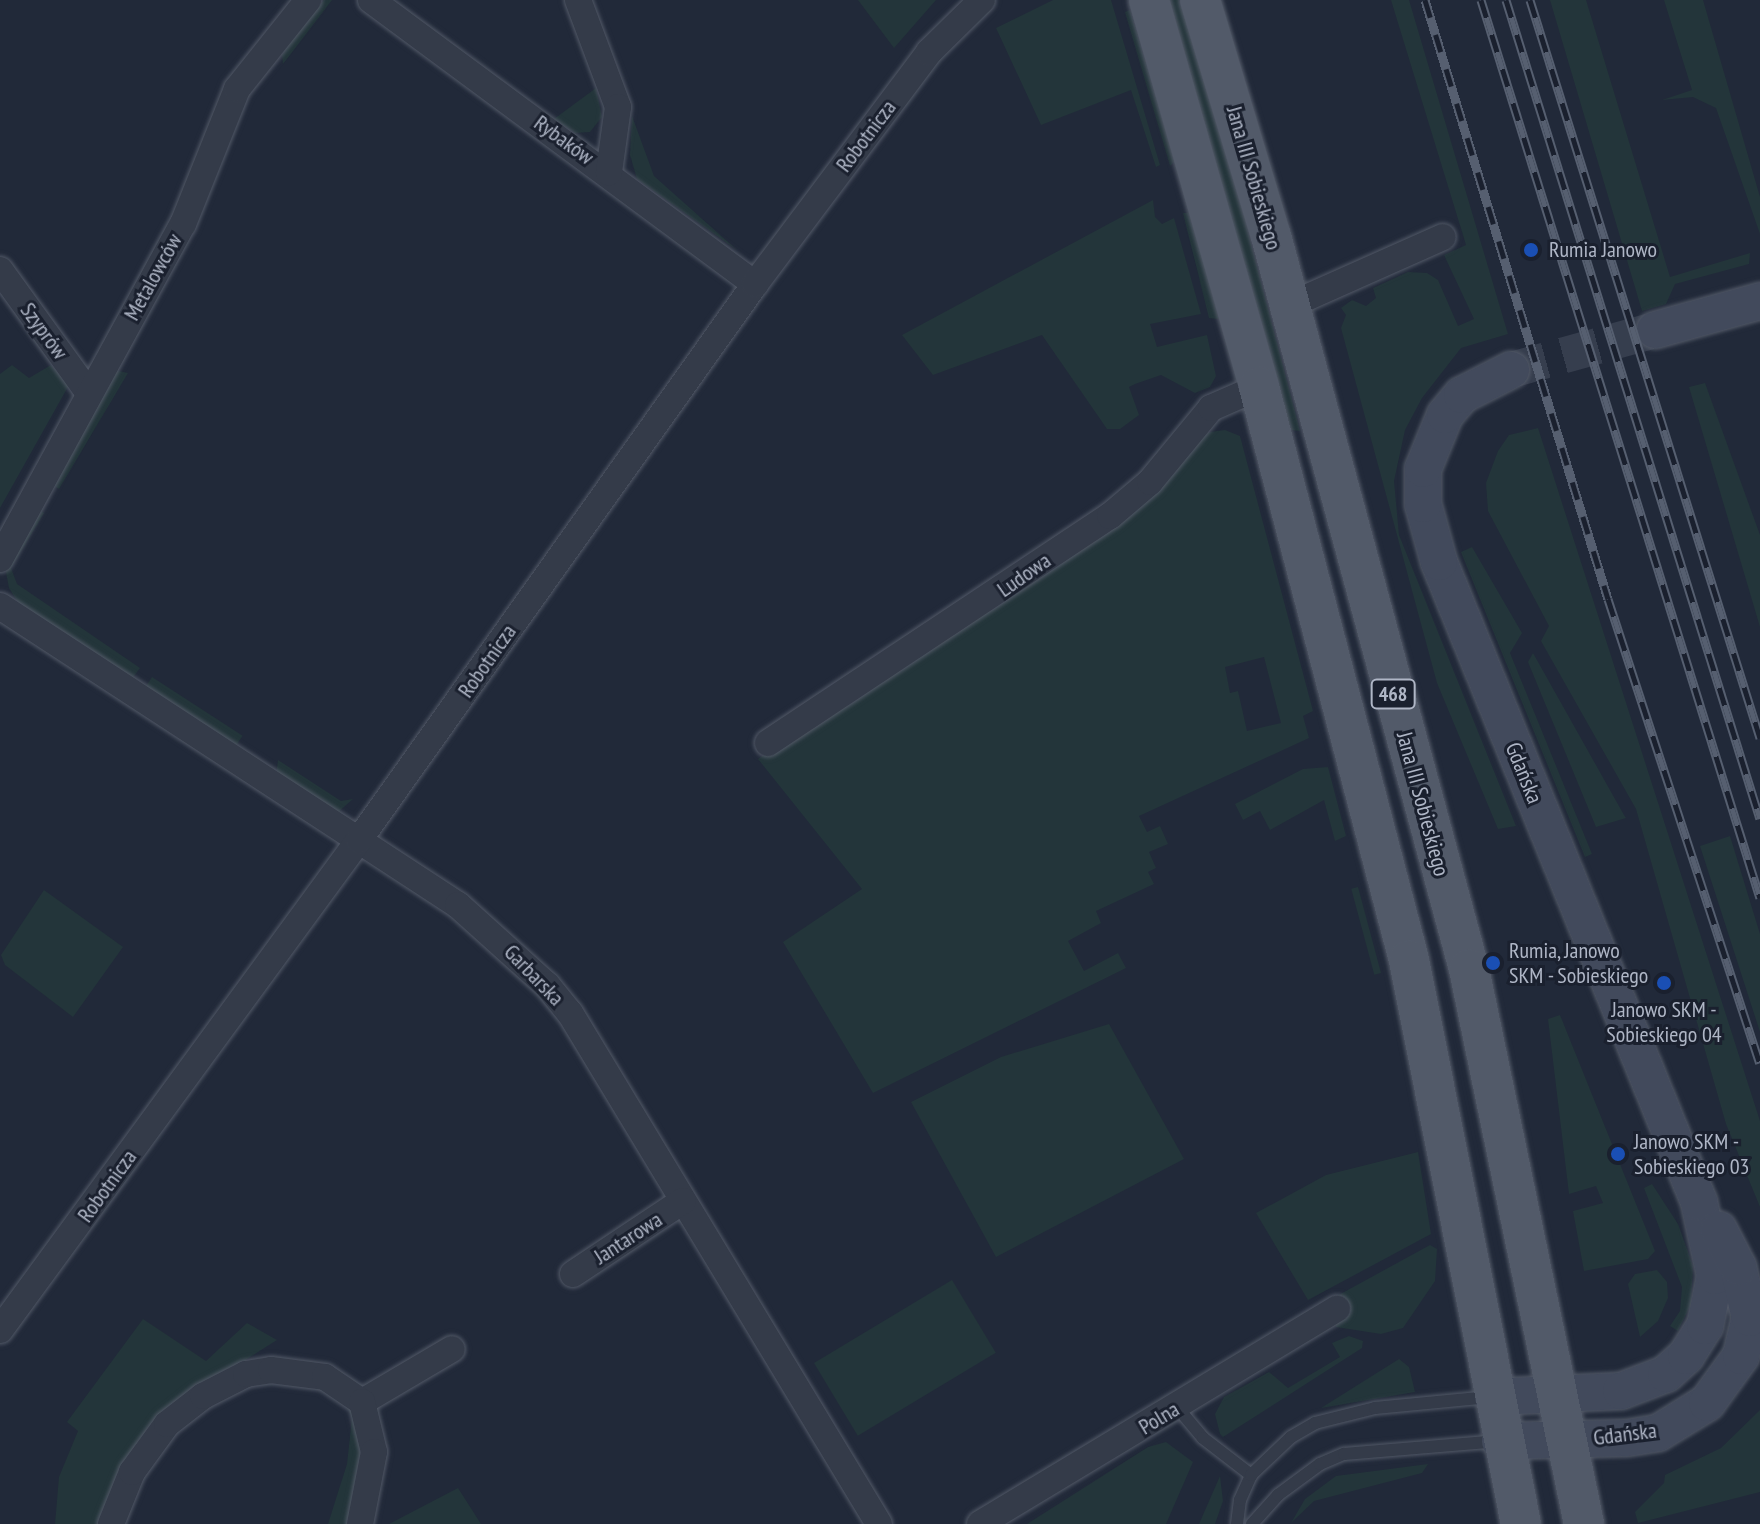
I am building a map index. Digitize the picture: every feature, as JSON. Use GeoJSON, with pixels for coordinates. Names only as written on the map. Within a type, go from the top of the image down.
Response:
{"type":"FeatureCollection","features":[{"type":"Feature","properties":{"kind":"main road","name":"468"},"geometry":{"type":"LineString","coordinates":[[1149,0],[1259,387],[1409,960],[1500,1441],[1521,1524]]}},
{"type":"Feature","properties":{"kind":"main road","name":"Jana III Sobieskiego"},"geometry":{"type":"LineString","coordinates":[[1200,0],[1290,305],[1469,969],[1584,1524]]}},
{"type":"Feature","properties":{"kind":"main road"},"geometry":{"type":"LineString","coordinates":[[1655,330],[1760,301]]}},
{"type":"Feature","properties":{"kind":"main road","name":"Gdańska"},"geometry":{"type":"LineString","coordinates":[[1493,1397],[1621,1391],[1666,1374],[1686,1356],[1712,1307],[1715,1276],[1699,1202],[1439,562],[1423,504],[1423,469],[1445,415],[1462,395],[1511,370]]}},
{"type":"Feature","properties":{"kind":"main road","name":"Gdańska"},"geometry":{"type":"LineString","coordinates":[[1500,1441],[1658,1433],[1707,1403],[1731,1374],[1746,1338],[1747,1293],[1722,1234],[1699,1202]]}},
{"type":"Feature","properties":{"kind":"street","name":"Metalowców"},"geometry":{"type":"LineString","coordinates":[[0,559],[88,392],[183,224],[237,89],[308,0]]}},
{"type":"Feature","properties":{"kind":"street","name":"Rybaków"},"geometry":{"type":"LineString","coordinates":[[371,0],[609,172],[755,284]]}},
{"type":"Feature","properties":{"kind":"street"},"geometry":{"type":"LineString","coordinates":[[578,0],[618,107],[609,172]]}},
{"type":"Feature","properties":{"kind":"street","name":"Robotnicza"},"geometry":{"type":"LineString","coordinates":[[0,1330],[359,840],[755,284],[929,52],[982,0]]}},
{"type":"Feature","properties":{"kind":"street"},"geometry":{"type":"LineString","coordinates":[[1290,305],[1443,237]]}},
{"type":"Feature","properties":{"kind":"street","name":"Szyprów"},"geometry":{"type":"LineString","coordinates":[[0,270],[88,392]]}},
{"type":"Feature","properties":{"kind":"street","name":"Ludowa"},"geometry":{"type":"LineString","coordinates":[[768,743],[1110,516],[1150,482],[1211,408],[1259,387]]}},
{"type":"Feature","properties":{"kind":"street","name":"Garbarska"},"geometry":{"type":"LineString","coordinates":[[0,606],[458,905],[547,985],[570,1013],[879,1524]]}},
{"type":"Feature","properties":{"kind":"street","name":"Jantarowa"},"geometry":{"type":"LineString","coordinates":[[573,1274],[683,1201]]}},
{"type":"Feature","properties":{"kind":"street","name":"Polna"},"geometry":{"type":"LineString","coordinates":[[980,1524],[1337,1309]]}},
{"type":"Feature","properties":{"kind":"street"},"geometry":{"type":"LineString","coordinates":[[362,1402],[452,1349]]}},
{"type":"Feature","properties":{"kind":"street"},"geometry":{"type":"LineString","coordinates":[[111,1524],[132,1472],[167,1424],[203,1396],[246,1374],[299,1370],[348,1388],[362,1402],[374,1452],[360,1524]]}},
{"type":"Feature","properties":{"kind":"lane"},"geometry":{"type":"LineString","coordinates":[[1237,1524],[1240,1500],[1251,1475],[1291,1437],[1315,1423],[1375,1408],[1493,1397]]}},
{"type":"Feature","properties":{"kind":"lane"},"geometry":{"type":"LineString","coordinates":[[1177,1407],[1203,1438],[1251,1475]]}},
{"type":"Feature","properties":{"kind":"lane"},"geometry":{"type":"LineString","coordinates":[[1252,1524],[1278,1495],[1344,1454],[1500,1441]]}},
{"type":"Feature","properties":{"kind":"shaded area"},"geometry":{"type":"Polygon","coordinates":[[[324,0],[332,0],[283,64],[282,55],[290,42],[324,0]]]}},
{"type":"Feature","properties":{"kind":"shaded area"},"geometry":{"type":"Polygon","coordinates":[[[858,0],[936,0],[894,48],[858,0]]]}},
{"type":"Feature","properties":{"kind":"shaded area"},"geometry":{"type":"Polygon","coordinates":[[[1053,0],[1111,0],[1160,165],[1156,167],[1131,90],[1041,125],[996,28],[1053,0]]]}},
{"type":"Feature","properties":{"kind":"shaded area"},"geometry":{"type":"Polygon","coordinates":[[[1169,0],[1179,0],[1226,147],[1300,431],[1291,430],[1169,0]]]}},
{"type":"Feature","properties":{"kind":"shaded area"},"geometry":{"type":"Polygon","coordinates":[[[1391,0],[1409,0],[1508,334],[1461,348],[1422,398],[1405,430],[1394,481],[1399,535],[1516,826],[1498,829],[1437,683],[1341,328],[1346,315],[1341,308],[1352,300],[1366,306],[1376,298],[1373,288],[1408,272],[1427,273],[1438,280],[1458,326],[1474,319],[1444,255],[1466,245],[1391,0]]]}},
{"type":"Feature","properties":{"kind":"shaded area"},"geometry":{"type":"Polygon","coordinates":[[[1550,0],[1586,0],[1670,277],[1750,253],[1749,264],[1675,284],[1666,304],[1642,311],[1550,0]]]}},
{"type":"Feature","properties":{"kind":"shaded area"},"geometry":{"type":"Polygon","coordinates":[[[1664,0],[1703,0],[1760,197],[1760,234],[1716,108],[1693,97],[1662,100],[1692,90],[1664,0]]]}},
{"type":"Feature","properties":{"kind":"shaded area"},"geometry":{"type":"Polygon","coordinates":[[[1130,10],[1175,161],[1170,166],[1125,12],[1130,10]]]}},
{"type":"Feature","properties":{"kind":"shaded area"},"geometry":{"type":"Polygon","coordinates":[[[596,88],[602,117],[590,132],[575,133],[554,119],[596,88]]]}},
{"type":"Feature","properties":{"kind":"shaded area"},"geometry":{"type":"Polygon","coordinates":[[[632,116],[654,176],[737,250],[637,179],[630,155],[632,116]]]}},
{"type":"Feature","properties":{"kind":"shaded area"},"geometry":{"type":"Polygon","coordinates":[[[1153,200],[1155,217],[1162,224],[1174,218],[1201,314],[1150,324],[1157,347],[1207,335],[1216,376],[1210,387],[1195,393],[1161,375],[1135,384],[1129,387],[1139,415],[1120,429],[1107,429],[1042,335],[933,375],[902,335],[1153,200]]]}},
{"type":"Feature","properties":{"kind":"shaded area"},"geometry":{"type":"Polygon","coordinates":[[[1183,213],[1191,213],[1219,319],[1209,318],[1183,213]]]}},
{"type":"Feature","properties":{"kind":"shaded area"},"geometry":{"type":"Polygon","coordinates":[[[12,365],[29,378],[51,365],[69,385],[0,508],[0,374],[12,365]]]}},
{"type":"Feature","properties":{"kind":"shaded area"},"geometry":{"type":"Polygon","coordinates":[[[114,370],[128,373],[59,489],[50,483],[114,370]]]}},
{"type":"Feature","properties":{"kind":"shaded area"},"geometry":{"type":"Polygon","coordinates":[[[1705,383],[1760,535],[1760,627],[1689,387],[1705,383]]]}},
{"type":"Feature","properties":{"kind":"shaded area"},"geometry":{"type":"Polygon","coordinates":[[[1538,428],[1760,1121],[1760,1207],[1726,1124],[1636,809],[1541,641],[1549,626],[1488,511],[1486,483],[1498,451],[1509,435],[1538,428]]]}},
{"type":"Feature","properties":{"kind":"shaded area"},"geometry":{"type":"Polygon","coordinates":[[[1225,430],[1240,436],[1313,711],[1303,716],[1309,738],[1139,816],[1147,832],[1160,826],[1168,844],[1149,852],[1156,868],[1148,872],[1154,884],[1096,911],[1101,923],[1068,941],[1084,971],[1118,953],[1126,968],[873,1093],[783,942],[862,889],[758,759],[1210,432],[1225,430]],[[1264,657],[1225,667],[1230,693],[1238,691],[1247,731],[1281,723],[1264,657]]]}},
{"type":"Feature","properties":{"kind":"shaded area"},"geometry":{"type":"Polygon","coordinates":[[[35,508],[44,513],[11,568],[17,584],[140,668],[131,680],[19,604],[9,588],[5,567],[35,508]]]}},
{"type":"Feature","properties":{"kind":"shaded area"},"geometry":{"type":"Polygon","coordinates":[[[1472,547],[1522,633],[1510,653],[1592,854],[1585,857],[1461,552],[1472,547]]]}},
{"type":"Feature","properties":{"kind":"shaded area"},"geometry":{"type":"Polygon","coordinates":[[[1533,653],[1626,818],[1596,827],[1528,662],[1533,653]]]}},
{"type":"Feature","properties":{"kind":"shaded area"},"geometry":{"type":"Polygon","coordinates":[[[152,677],[243,736],[235,748],[144,689],[152,677]]]}},
{"type":"Feature","properties":{"kind":"shaded area"},"geometry":{"type":"Polygon","coordinates":[[[278,760],[341,801],[353,799],[337,813],[276,775],[278,760]]]}},
{"type":"Feature","properties":{"kind":"shaded area"},"geometry":{"type":"Polygon","coordinates":[[[1328,767],[1346,836],[1335,841],[1324,800],[1270,830],[1260,811],[1243,820],[1235,804],[1303,769],[1328,767]]]}},
{"type":"Feature","properties":{"kind":"shaded area"},"geometry":{"type":"Polygon","coordinates":[[[1730,836],[1760,934],[1760,1032],[1700,846],[1730,836]]]}},
{"type":"Feature","properties":{"kind":"shaded area"},"geometry":{"type":"Polygon","coordinates":[[[1358,887],[1381,973],[1374,975],[1351,889],[1358,887]]]}},
{"type":"Feature","properties":{"kind":"shaded area"},"geometry":{"type":"Polygon","coordinates":[[[44,890],[123,947],[73,1017],[5,965],[1,955],[44,890]]]}},
{"type":"Feature","properties":{"kind":"shaded area"},"geometry":{"type":"Polygon","coordinates":[[[1560,1015],[1655,1251],[1648,1259],[1584,1271],[1573,1211],[1603,1203],[1596,1186],[1569,1194],[1548,1019],[1560,1015]]]}},
{"type":"Feature","properties":{"kind":"shaded area"},"geometry":{"type":"Polygon","coordinates":[[[1109,1024],[1184,1159],[996,1257],[911,1102],[1001,1057],[1109,1024]]]}},
{"type":"Feature","properties":{"kind":"shaded area"},"geometry":{"type":"Polygon","coordinates":[[[1418,1152],[1431,1234],[1308,1300],[1256,1213],[1326,1175],[1418,1152]]]}},
{"type":"Feature","properties":{"kind":"shaded area"},"geometry":{"type":"Polygon","coordinates":[[[1652,1184],[1678,1224],[1693,1266],[1691,1304],[1678,1331],[1670,1326],[1680,1311],[1682,1287],[1644,1188],[1652,1184]]]}},
{"type":"Feature","properties":{"kind":"shaded area"},"geometry":{"type":"Polygon","coordinates":[[[1430,1245],[1437,1249],[1435,1281],[1403,1328],[1381,1334],[1336,1327],[1335,1297],[1430,1245]]]}},
{"type":"Feature","properties":{"kind":"shaded area"},"geometry":{"type":"Polygon","coordinates":[[[1657,1270],[1667,1282],[1668,1298],[1658,1321],[1640,1337],[1628,1284],[1635,1274],[1657,1270]]]}},
{"type":"Feature","properties":{"kind":"shaded area"},"geometry":{"type":"Polygon","coordinates":[[[952,1280],[996,1353],[858,1436],[814,1363],[952,1280]]]}},
{"type":"Feature","properties":{"kind":"shaded area"},"geometry":{"type":"Polygon","coordinates":[[[143,1319],[206,1361],[247,1323],[277,1340],[215,1379],[104,1524],[55,1524],[59,1477],[78,1431],[67,1422],[143,1319]]]}},
{"type":"Feature","properties":{"kind":"shaded area"},"geometry":{"type":"Polygon","coordinates":[[[1349,1336],[1363,1341],[1362,1348],[1223,1437],[1220,1434],[1215,1414],[1224,1397],[1269,1372],[1288,1388],[1340,1357],[1332,1343],[1349,1336]]]}},
{"type":"Feature","properties":{"kind":"shaded area"},"geometry":{"type":"Polygon","coordinates":[[[1399,1359],[1409,1367],[1415,1392],[1321,1408],[1399,1359]]]}},
{"type":"Feature","properties":{"kind":"shaded area"},"geometry":{"type":"Polygon","coordinates":[[[345,1402],[352,1407],[365,1447],[353,1524],[328,1524],[347,1464],[352,1418],[345,1402]]]}},
{"type":"Feature","properties":{"kind":"shaded area"},"geometry":{"type":"Polygon","coordinates":[[[1760,1410],[1760,1492],[1638,1523],[1635,1512],[1664,1483],[1665,1475],[1721,1448],[1760,1410]]]}},
{"type":"Feature","properties":{"kind":"shaded area"},"geometry":{"type":"Polygon","coordinates":[[[1166,1442],[1193,1462],[1166,1524],[1027,1524],[1148,1447],[1166,1442]]]}},
{"type":"Feature","properties":{"kind":"shaded area"},"geometry":{"type":"Polygon","coordinates":[[[1428,1464],[1422,1473],[1314,1501],[1291,1523],[1305,1499],[1336,1476],[1428,1464]]]}},
{"type":"Feature","properties":{"kind":"shaded area"},"geometry":{"type":"Polygon","coordinates":[[[1220,1476],[1223,1501],[1215,1524],[1199,1524],[1220,1476]]]}},
{"type":"Feature","properties":{"kind":"shaded area"},"geometry":{"type":"Polygon","coordinates":[[[458,1488],[481,1524],[389,1524],[458,1488]]]}},
{"type":"Feature","properties":{"kind":"tunnel"},"geometry":{"type":"LineString","coordinates":[[1511,370],[1655,330]]}},
{"type":"Feature","properties":{"kind":"railway"},"geometry":{"type":"LineString","coordinates":[[1425,0],[1608,599],[1760,1063]]}},
{"type":"Feature","properties":{"kind":"railway"},"geometry":{"type":"LineString","coordinates":[[1481,0],[1760,898]]}},
{"type":"Feature","properties":{"kind":"railway"},"geometry":{"type":"LineString","coordinates":[[1506,0],[1760,819]]}},
{"type":"Feature","properties":{"kind":"railway"},"geometry":{"type":"LineString","coordinates":[[1530,0],[1760,738]]}},
{"type":"Feature","properties":{"kind":"place","name":"Rumia Janowo"},"geometry":{"type":"Point","coordinates":[1531,250]}},
{"type":"Feature","properties":{"kind":"place","name":"Rumia, Janowo SKM - Sobieskiego"},"geometry":{"type":"Point","coordinates":[1493,963]}},
{"type":"Feature","properties":{"kind":"place","name":"Janowo SKM - Sobieskiego 04"},"geometry":{"type":"Point","coordinates":[1664,983]}},
{"type":"Feature","properties":{"kind":"place","name":"Janowo SKM - Sobieskiego 03"},"geometry":{"type":"Point","coordinates":[1618,1154]}}]}
